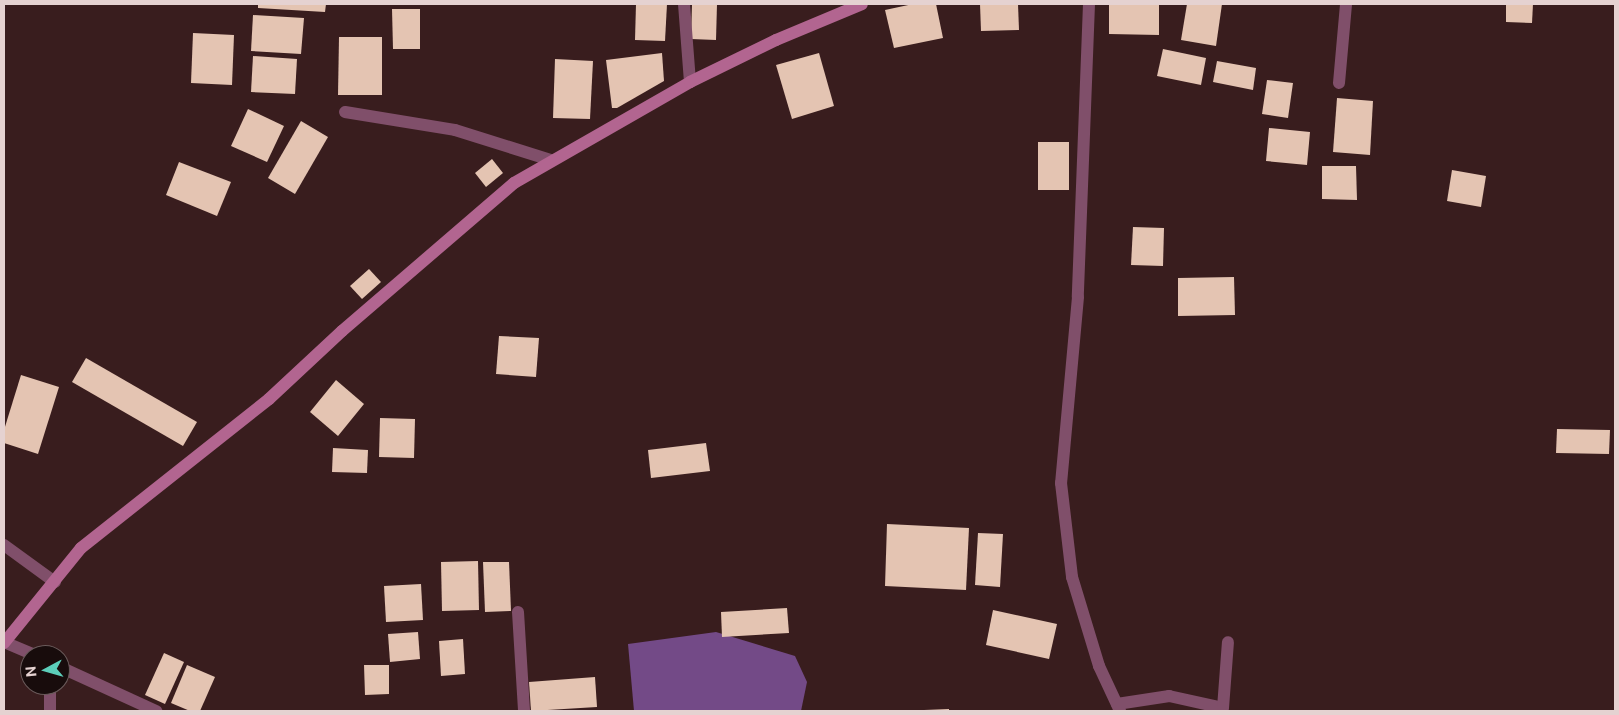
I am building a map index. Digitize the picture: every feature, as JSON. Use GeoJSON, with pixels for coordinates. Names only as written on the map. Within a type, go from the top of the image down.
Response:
{"type":"FeatureCollection","features":[{"type":"Feature","properties":{"kind":"street"},"geometry":{"type":"LineString","coordinates":[[684,4],[690,82]]}},
{"type":"Feature","properties":{"kind":"street"},"geometry":{"type":"LineString","coordinates":[[20,649],[4,642],[81,548],[270,399],[342,331],[514,183],[551,160],[690,82],[776,40],[862,4]]}},
{"type":"Feature","properties":{"kind":"street"},"geometry":{"type":"LineString","coordinates":[[1089,4],[1077,306],[1061,483],[1072,577],[1099,666],[1119,708],[1169,696],[1223,708],[1228,642]]}},
{"type":"Feature","properties":{"kind":"street"},"geometry":{"type":"LineString","coordinates":[[1339,83],[1346,4]]}},
{"type":"Feature","properties":{"kind":"street"},"geometry":{"type":"LineString","coordinates":[[345,112],[455,130],[551,160]]}},
{"type":"Feature","properties":{"kind":"street"},"geometry":{"type":"LineString","coordinates":[[4,545],[55,582]]}},
{"type":"Feature","properties":{"kind":"street"},"geometry":{"type":"LineString","coordinates":[[518,612],[524,711]]}},
{"type":"Feature","properties":{"kind":"street"},"geometry":{"type":"LineString","coordinates":[[70,672],[156,711]]}},
{"type":"Feature","properties":{"kind":"street"},"geometry":{"type":"LineString","coordinates":[[50,695],[50,711]]}},
{"type":"Feature","properties":{"kind":"shaded area"},"geometry":{"type":"Polygon","coordinates":[[[716,632],[795,656],[807,682],[801,711],[634,711],[628,644],[716,632]]]}},
{"type":"Feature","properties":{"kind":"building"},"geometry":{"type":"Polygon","coordinates":[[[258,4],[326,4],[325,12],[258,8],[258,4]]]}},
{"type":"Feature","properties":{"kind":"building"},"geometry":{"type":"Polygon","coordinates":[[[636,4],[667,4],[665,41],[635,40],[636,4]]]}},
{"type":"Feature","properties":{"kind":"building"},"geometry":{"type":"Polygon","coordinates":[[[692,4],[717,4],[716,40],[691,39],[692,4]]]}},
{"type":"Feature","properties":{"kind":"building"},"geometry":{"type":"Polygon","coordinates":[[[913,4],[936,4],[943,38],[894,48],[885,10],[913,4]]]}},
{"type":"Feature","properties":{"kind":"building"},"geometry":{"type":"Polygon","coordinates":[[[980,4],[1018,4],[1019,30],[981,31],[980,4]]]}},
{"type":"Feature","properties":{"kind":"building"},"geometry":{"type":"Polygon","coordinates":[[[1109,4],[1159,4],[1159,35],[1109,34],[1109,4]]]}},
{"type":"Feature","properties":{"kind":"building"},"geometry":{"type":"Polygon","coordinates":[[[1187,4],[1222,4],[1216,46],[1181,40],[1187,4]]]}},
{"type":"Feature","properties":{"kind":"building"},"geometry":{"type":"Polygon","coordinates":[[[1506,4],[1533,4],[1532,23],[1506,22],[1506,4]]]}},
{"type":"Feature","properties":{"kind":"building"},"geometry":{"type":"Polygon","coordinates":[[[392,9],[420,9],[420,49],[393,49],[392,9]]]}},
{"type":"Feature","properties":{"kind":"building"},"geometry":{"type":"Polygon","coordinates":[[[253,15],[304,18],[301,54],[251,51],[253,15]]]}},
{"type":"Feature","properties":{"kind":"building"},"geometry":{"type":"Polygon","coordinates":[[[193,33],[234,35],[232,85],[191,83],[193,33]]]}},
{"type":"Feature","properties":{"kind":"building"},"geometry":{"type":"Polygon","coordinates":[[[339,37],[382,37],[382,95],[338,95],[339,37]]]}},
{"type":"Feature","properties":{"kind":"building"},"geometry":{"type":"Polygon","coordinates":[[[1163,49],[1206,58],[1201,85],[1157,76],[1163,49]]]}},
{"type":"Feature","properties":{"kind":"building"},"geometry":{"type":"Polygon","coordinates":[[[662,53],[664,81],[617,108],[612,108],[606,60],[662,53]]]}},
{"type":"Feature","properties":{"kind":"building"},"geometry":{"type":"Polygon","coordinates":[[[819,53],[834,106],[792,119],[776,65],[819,53]]]}},
{"type":"Feature","properties":{"kind":"building"},"geometry":{"type":"Polygon","coordinates":[[[253,56],[297,59],[295,94],[251,92],[253,56]]]}},
{"type":"Feature","properties":{"kind":"building"},"geometry":{"type":"Polygon","coordinates":[[[555,59],[593,61],[590,119],[553,118],[555,59]]]}},
{"type":"Feature","properties":{"kind":"building"},"geometry":{"type":"Polygon","coordinates":[[[1217,61],[1256,68],[1253,90],[1213,82],[1217,61]]]}},
{"type":"Feature","properties":{"kind":"building"},"geometry":{"type":"Polygon","coordinates":[[[1267,80],[1293,83],[1288,118],[1262,114],[1267,80]]]}},
{"type":"Feature","properties":{"kind":"building"},"geometry":{"type":"Polygon","coordinates":[[[1337,98],[1373,101],[1370,155],[1333,152],[1337,98]]]}},
{"type":"Feature","properties":{"kind":"building"},"geometry":{"type":"Polygon","coordinates":[[[248,109],[284,126],[267,162],[231,146],[248,109]]]}},
{"type":"Feature","properties":{"kind":"building"},"geometry":{"type":"Polygon","coordinates":[[[301,121],[328,137],[295,194],[268,178],[301,121]]]}},
{"type":"Feature","properties":{"kind":"building"},"geometry":{"type":"Polygon","coordinates":[[[1269,128],[1310,132],[1307,165],[1266,161],[1269,128]]]}},
{"type":"Feature","properties":{"kind":"building"},"geometry":{"type":"Polygon","coordinates":[[[1038,142],[1069,142],[1069,190],[1038,190],[1038,142]]]}},
{"type":"Feature","properties":{"kind":"building"},"geometry":{"type":"Polygon","coordinates":[[[492,159],[503,173],[486,187],[475,173],[492,159]]]}},
{"type":"Feature","properties":{"kind":"building"},"geometry":{"type":"Polygon","coordinates":[[[179,162],[231,182],[217,216],[166,195],[179,162]]]}},
{"type":"Feature","properties":{"kind":"building"},"geometry":{"type":"Polygon","coordinates":[[[1322,166],[1356,166],[1357,200],[1322,199],[1322,166]]]}},
{"type":"Feature","properties":{"kind":"building"},"geometry":{"type":"Polygon","coordinates":[[[1452,170],[1486,176],[1481,207],[1447,201],[1452,170]]]}},
{"type":"Feature","properties":{"kind":"building"},"geometry":{"type":"Polygon","coordinates":[[[1133,227],[1164,228],[1163,266],[1131,265],[1133,227]]]}},
{"type":"Feature","properties":{"kind":"building"},"geometry":{"type":"Polygon","coordinates":[[[369,269],[381,282],[362,299],[350,286],[369,269]]]}},
{"type":"Feature","properties":{"kind":"building"},"geometry":{"type":"Polygon","coordinates":[[[1234,277],[1235,315],[1178,316],[1178,278],[1234,277]]]}},
{"type":"Feature","properties":{"kind":"building"},"geometry":{"type":"Polygon","coordinates":[[[499,336],[539,338],[536,377],[496,374],[499,336]]]}},
{"type":"Feature","properties":{"kind":"building"},"geometry":{"type":"Polygon","coordinates":[[[86,358],[197,422],[183,446],[72,382],[86,358]]]}},
{"type":"Feature","properties":{"kind":"building"},"geometry":{"type":"Polygon","coordinates":[[[21,375],[59,387],[38,454],[4,443],[4,430],[21,375]]]}},
{"type":"Feature","properties":{"kind":"building"},"geometry":{"type":"Polygon","coordinates":[[[336,380],[364,404],[338,436],[310,412],[336,380]]]}},
{"type":"Feature","properties":{"kind":"building"},"geometry":{"type":"Polygon","coordinates":[[[380,418],[415,419],[414,458],[379,457],[380,418]]]}},
{"type":"Feature","properties":{"kind":"building"},"geometry":{"type":"Polygon","coordinates":[[[1557,429],[1610,430],[1609,454],[1556,453],[1557,429]]]}},
{"type":"Feature","properties":{"kind":"building"},"geometry":{"type":"Polygon","coordinates":[[[706,443],[710,471],[651,478],[648,450],[706,443]]]}},
{"type":"Feature","properties":{"kind":"building"},"geometry":{"type":"Polygon","coordinates":[[[333,448],[368,450],[367,473],[332,472],[333,448]]]}},
{"type":"Feature","properties":{"kind":"building"},"geometry":{"type":"Polygon","coordinates":[[[887,524],[969,528],[966,590],[885,586],[887,524]]]}},
{"type":"Feature","properties":{"kind":"building"},"geometry":{"type":"Polygon","coordinates":[[[978,533],[1003,534],[1000,587],[975,585],[978,533]]]}},
{"type":"Feature","properties":{"kind":"building"},"geometry":{"type":"Polygon","coordinates":[[[478,561],[479,610],[442,611],[441,562],[478,561]]]}},
{"type":"Feature","properties":{"kind":"building"},"geometry":{"type":"Polygon","coordinates":[[[483,562],[509,562],[511,611],[485,612],[483,562]]]}},
{"type":"Feature","properties":{"kind":"building"},"geometry":{"type":"Polygon","coordinates":[[[421,584],[423,620],[386,622],[384,586],[421,584]]]}},
{"type":"Feature","properties":{"kind":"building"},"geometry":{"type":"Polygon","coordinates":[[[787,608],[789,633],[722,637],[721,612],[787,608]]]}},
{"type":"Feature","properties":{"kind":"building"},"geometry":{"type":"Polygon","coordinates":[[[993,610],[1057,624],[1049,659],[986,645],[993,610]]]}},
{"type":"Feature","properties":{"kind":"building"},"geometry":{"type":"Polygon","coordinates":[[[418,632],[420,659],[390,662],[388,634],[418,632]]]}},
{"type":"Feature","properties":{"kind":"building"},"geometry":{"type":"Polygon","coordinates":[[[463,639],[465,674],[441,676],[439,641],[463,639]]]}},
{"type":"Feature","properties":{"kind":"building"},"geometry":{"type":"Polygon","coordinates":[[[164,653],[184,662],[165,704],[145,695],[164,653]]]}},
{"type":"Feature","properties":{"kind":"building"},"geometry":{"type":"Polygon","coordinates":[[[187,665],[215,677],[200,711],[190,711],[171,703],[187,665]]]}},
{"type":"Feature","properties":{"kind":"building"},"geometry":{"type":"Polygon","coordinates":[[[364,665],[389,665],[389,694],[365,695],[364,665]]]}},
{"type":"Feature","properties":{"kind":"building"},"geometry":{"type":"Polygon","coordinates":[[[595,677],[597,707],[531,711],[529,682],[595,677]]]}},
{"type":"Feature","properties":{"kind":"building"},"geometry":{"type":"Polygon","coordinates":[[[949,709],[949,711],[924,711],[924,710],[949,709]]]}}]}
